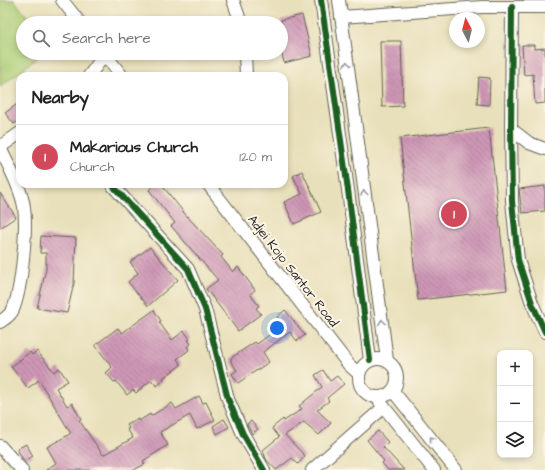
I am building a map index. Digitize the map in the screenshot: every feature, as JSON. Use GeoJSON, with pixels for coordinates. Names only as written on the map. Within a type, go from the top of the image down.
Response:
{"type":"FeatureCollection","features":[{"type":"Feature","properties":{"kind":"street"},"geometry":{"type":"LineString","coordinates":[[62,0],[75,16]]}},
{"type":"Feature","properties":{"kind":"street"},"geometry":{"type":"LineString","coordinates":[[234,0],[239,16]]}},
{"type":"Feature","properties":{"kind":"street"},"geometry":{"type":"LineString","coordinates":[[321,0],[370,360]]}},
{"type":"Feature","properties":{"kind":"street"},"geometry":{"type":"LineString","coordinates":[[339,0],[387,360]]}},
{"type":"Feature","properties":{"kind":"street"},"geometry":{"type":"LineString","coordinates":[[341,17],[482,7],[545,6]]}},
{"type":"Feature","properties":{"kind":"street"},"geometry":{"type":"LineString","coordinates":[[512,7],[512,201],[518,260],[532,303],[545,332]]}},
{"type":"Feature","properties":{"kind":"street"},"geometry":{"type":"LineString","coordinates":[[92,72],[100,60]]}},
{"type":"Feature","properties":{"kind":"street"},"geometry":{"type":"LineString","coordinates":[[109,60],[119,72]]}},
{"type":"Feature","properties":{"kind":"street"},"geometry":{"type":"LineString","coordinates":[[245,60],[246,72]]}},
{"type":"Feature","properties":{"kind":"street"},"geometry":{"type":"LineString","coordinates":[[511,129],[529,143],[545,149]]}},
{"type":"Feature","properties":{"kind":"street"},"geometry":{"type":"LineString","coordinates":[[16,136],[0,147],[16,184]]}},
{"type":"Feature","properties":{"kind":"street"},"geometry":{"type":"LineString","coordinates":[[0,322],[8,316],[14,308],[22,271],[24,207],[18,188]]}},
{"type":"Feature","properties":{"kind":"street"},"geometry":{"type":"LineString","coordinates":[[115,188],[188,269],[205,309],[228,399],[243,434],[264,470]]}},
{"type":"Feature","properties":{"kind":"street","name":"Adjei Kojo Santor Road"},"geometry":{"type":"LineString","coordinates":[[211,188],[349,365],[358,373]]}},
{"type":"Feature","properties":{"kind":"street"},"geometry":{"type":"LineString","coordinates":[[312,470],[380,402],[386,396],[393,391],[397,383],[397,374],[394,366],[387,360],[378,358],[370,360],[363,365],[358,373],[358,382],[362,390],[380,402],[434,470]]}},
{"type":"Feature","properties":{"kind":"street"},"geometry":{"type":"LineString","coordinates":[[393,391],[456,470]]}},
{"type":"Feature","properties":{"kind":"street"},"geometry":{"type":"LineString","coordinates":[[0,446],[22,470]]}},
{"type":"Feature","properties":{"kind":"green space"},"geometry":{"type":"Polygon","coordinates":[[[0,0],[14,0],[27,16],[16,16],[16,60],[34,60],[19,72],[16,72],[16,74],[0,87],[0,0]]]}},
{"type":"Feature","properties":{"kind":"building"},"geometry":{"type":"Polygon","coordinates":[[[302,15],[312,56],[284,63],[283,60],[288,60],[288,18],[302,15]]]}},
{"type":"Feature","properties":{"kind":"building"},"geometry":{"type":"Polygon","coordinates":[[[380,41],[401,41],[403,106],[382,107],[380,41]]]}},
{"type":"Feature","properties":{"kind":"building"},"geometry":{"type":"Polygon","coordinates":[[[522,45],[534,45],[534,49],[545,48],[545,103],[535,104],[533,74],[524,75],[522,45]]]}},
{"type":"Feature","properties":{"kind":"building"},"geometry":{"type":"Polygon","coordinates":[[[479,77],[490,78],[489,105],[477,104],[479,77]]]}},
{"type":"Feature","properties":{"kind":"building"},"geometry":{"type":"Polygon","coordinates":[[[16,105],[16,123],[14,124],[5,113],[16,105]]]}},
{"type":"Feature","properties":{"kind":"building"},"geometry":{"type":"Polygon","coordinates":[[[489,128],[507,290],[418,300],[400,138],[489,128]]]}},
{"type":"Feature","properties":{"kind":"building"},"geometry":{"type":"Polygon","coordinates":[[[302,171],[321,212],[294,224],[284,202],[302,194],[293,176],[302,171]]]}},
{"type":"Feature","properties":{"kind":"building"},"geometry":{"type":"Polygon","coordinates":[[[545,186],[545,211],[522,213],[519,189],[545,186]]]}},
{"type":"Feature","properties":{"kind":"building"},"geometry":{"type":"Polygon","coordinates":[[[151,188],[164,188],[185,214],[223,255],[221,257],[233,272],[238,267],[255,290],[250,294],[259,306],[256,308],[261,314],[238,331],[206,289],[218,280],[171,226],[175,223],[149,190],[151,188]]]}},
{"type":"Feature","properties":{"kind":"building"},"geometry":{"type":"Polygon","coordinates":[[[0,193],[16,217],[0,228],[0,193]]]}},
{"type":"Feature","properties":{"kind":"building"},"geometry":{"type":"Polygon","coordinates":[[[41,236],[76,238],[74,283],[67,313],[37,308],[46,269],[46,253],[40,253],[41,236]]]}},
{"type":"Feature","properties":{"kind":"building"},"geometry":{"type":"Polygon","coordinates":[[[150,247],[178,280],[148,306],[128,282],[138,273],[130,262],[150,247]]]}},
{"type":"Feature","properties":{"kind":"building"},"geometry":{"type":"Polygon","coordinates":[[[154,310],[161,321],[159,322],[172,340],[184,331],[190,339],[188,340],[191,344],[187,347],[189,350],[177,359],[181,365],[163,378],[164,380],[157,386],[151,380],[136,393],[133,390],[127,395],[116,381],[114,382],[106,373],[112,367],[95,345],[118,328],[122,333],[154,310]]]}},
{"type":"Feature","properties":{"kind":"building"},"geometry":{"type":"Polygon","coordinates":[[[285,310],[305,335],[297,341],[290,332],[263,352],[269,362],[238,383],[232,374],[237,370],[231,362],[231,358],[255,342],[257,344],[283,325],[277,317],[285,310]]]}},
{"type":"Feature","properties":{"kind":"building"},"geometry":{"type":"Polygon","coordinates":[[[37,351],[54,372],[59,368],[68,381],[56,388],[67,406],[72,403],[81,419],[79,420],[103,455],[133,438],[127,429],[129,428],[127,425],[138,419],[139,421],[150,414],[151,416],[172,403],[176,409],[199,396],[203,403],[206,402],[215,420],[197,429],[190,415],[160,432],[168,445],[143,461],[145,464],[134,470],[46,470],[56,463],[47,447],[70,434],[70,432],[39,380],[28,388],[11,367],[30,352],[32,355],[37,351]]]}},
{"type":"Feature","properties":{"kind":"building"},"geometry":{"type":"Polygon","coordinates":[[[323,370],[330,381],[337,376],[344,384],[327,398],[329,401],[317,410],[331,423],[319,435],[304,422],[285,435],[305,456],[298,464],[292,458],[276,470],[266,459],[263,450],[279,437],[272,428],[283,419],[284,421],[302,409],[299,406],[322,387],[315,375],[323,370]]]}},
{"type":"Feature","properties":{"kind":"building"},"geometry":{"type":"Polygon","coordinates":[[[224,419],[229,427],[217,434],[213,426],[224,419]]]}},
{"type":"Feature","properties":{"kind":"building"},"geometry":{"type":"Polygon","coordinates":[[[251,421],[258,429],[252,434],[247,424],[251,421]]]}},
{"type":"Feature","properties":{"kind":"building"},"geometry":{"type":"Polygon","coordinates":[[[378,431],[388,442],[383,447],[404,470],[388,470],[382,463],[384,461],[367,440],[378,431]]]}},
{"type":"Feature","properties":{"kind":"building"},"geometry":{"type":"Polygon","coordinates":[[[26,444],[33,456],[24,461],[17,449],[26,444]]]}},
{"type":"Feature","properties":{"kind":"cycle path"},"geometry":{"type":"LineString","coordinates":[[321,0],[370,360]]}},
{"type":"Feature","properties":{"kind":"cycle path"},"geometry":{"type":"LineString","coordinates":[[512,7],[512,201],[518,260],[532,303],[545,332]]}},
{"type":"Feature","properties":{"kind":"cycle path"},"geometry":{"type":"LineString","coordinates":[[115,188],[188,269],[205,309],[228,399],[243,434],[264,470]]}},
{"type":"Feature","properties":{"kind":"place","name":"Makarious Church"},"geometry":{"type":"Point","coordinates":[454,214]}}]}
